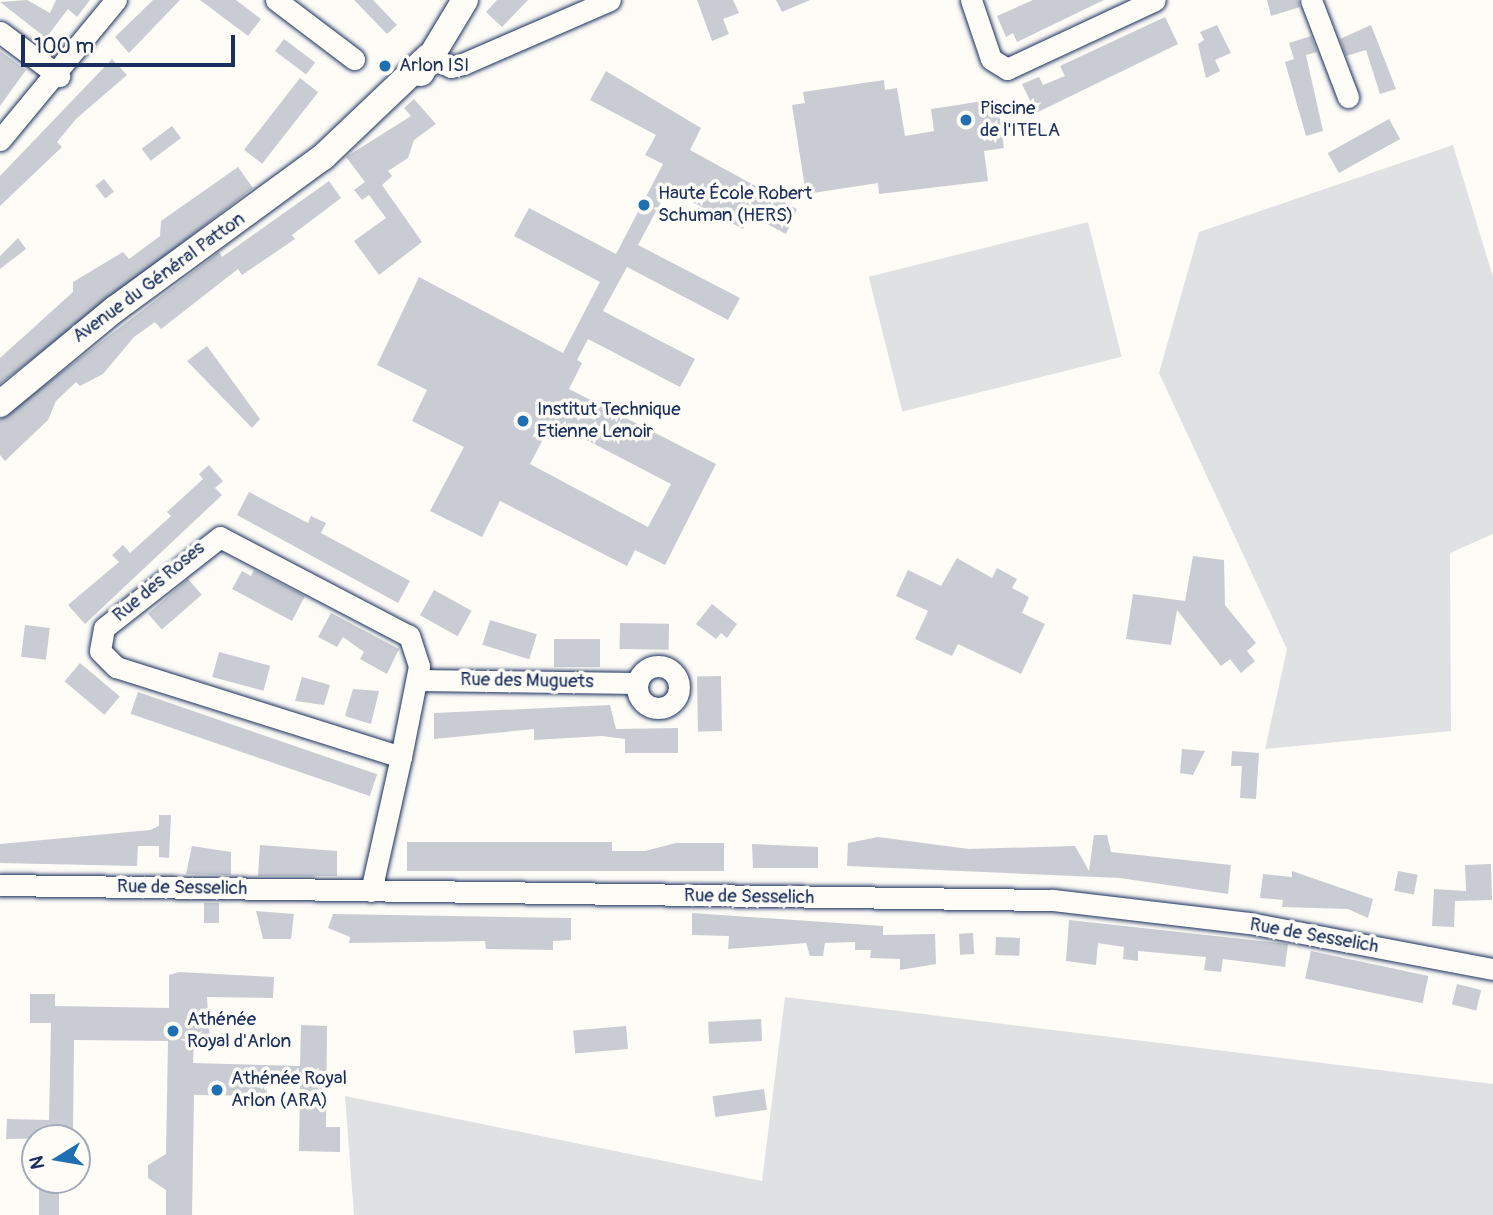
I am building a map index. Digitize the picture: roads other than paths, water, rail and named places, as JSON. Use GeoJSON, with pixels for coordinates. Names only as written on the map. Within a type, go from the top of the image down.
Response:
{"type":"FeatureCollection","features":[{"type":"Feature","properties":{"kind":"main road","name":"Avenue du Général Patton"},"geometry":{"type":"LineString","coordinates":[[0,404],[115,309],[323,158],[381,121],[418,79],[465,0]]}},
{"type":"Feature","properties":{"kind":"street"},"geometry":{"type":"LineString","coordinates":[[0,140],[59,76],[116,0]]}},
{"type":"Feature","properties":{"kind":"street"},"geometry":{"type":"LineString","coordinates":[[276,0],[354,59]]}},
{"type":"Feature","properties":{"kind":"street"},"geometry":{"type":"LineString","coordinates":[[433,51],[451,67],[610,0]]}},
{"type":"Feature","properties":{"kind":"street"},"geometry":{"type":"LineString","coordinates":[[971,0],[991,58],[1007,69],[1155,0]]}},
{"type":"Feature","properties":{"kind":"street"},"geometry":{"type":"LineString","coordinates":[[1311,0],[1348,97]]}},
{"type":"Feature","properties":{"kind":"street"},"geometry":{"type":"LineString","coordinates":[[0,32],[59,76]]}},
{"type":"Feature","properties":{"kind":"street","name":"Rue des Roses"},"geometry":{"type":"LineString","coordinates":[[371,891],[401,757],[416,680],[418,654],[394,624],[228,537],[206,542],[104,628],[100,651],[117,667],[401,757]]}},
{"type":"Feature","properties":{"kind":"street","name":"Rue des Muguets"},"geometry":{"type":"LineString","coordinates":[[416,680],[637,683]]}},
{"type":"Feature","properties":{"kind":"street","name":"Rue de Sesselich"},"geometry":{"type":"LineString","coordinates":[[0,885],[1054,900],[1249,923],[1493,970]]}},
{"type":"Feature","properties":{"kind":"place","name":"Arlon ISI"},"geometry":{"type":"Point","coordinates":[385,66]}},
{"type":"Feature","properties":{"kind":"place","name":"Piscine de l'ITELA"},"geometry":{"type":"Point","coordinates":[966,120]}},
{"type":"Feature","properties":{"kind":"place","name":"Haute École Robert Schuman (HERS)"},"geometry":{"type":"Point","coordinates":[644,205]}},
{"type":"Feature","properties":{"kind":"place","name":"Institut Technique Etienne Lenoir"},"geometry":{"type":"Point","coordinates":[523,421]}},
{"type":"Feature","properties":{"kind":"place","name":"Athénée Royal d'Arlon"},"geometry":{"type":"Point","coordinates":[173,1031]}},
{"type":"Feature","properties":{"kind":"place","name":"Athénée Royal Arlon (ARA)"},"geometry":{"type":"Point","coordinates":[217,1090]}}]}
